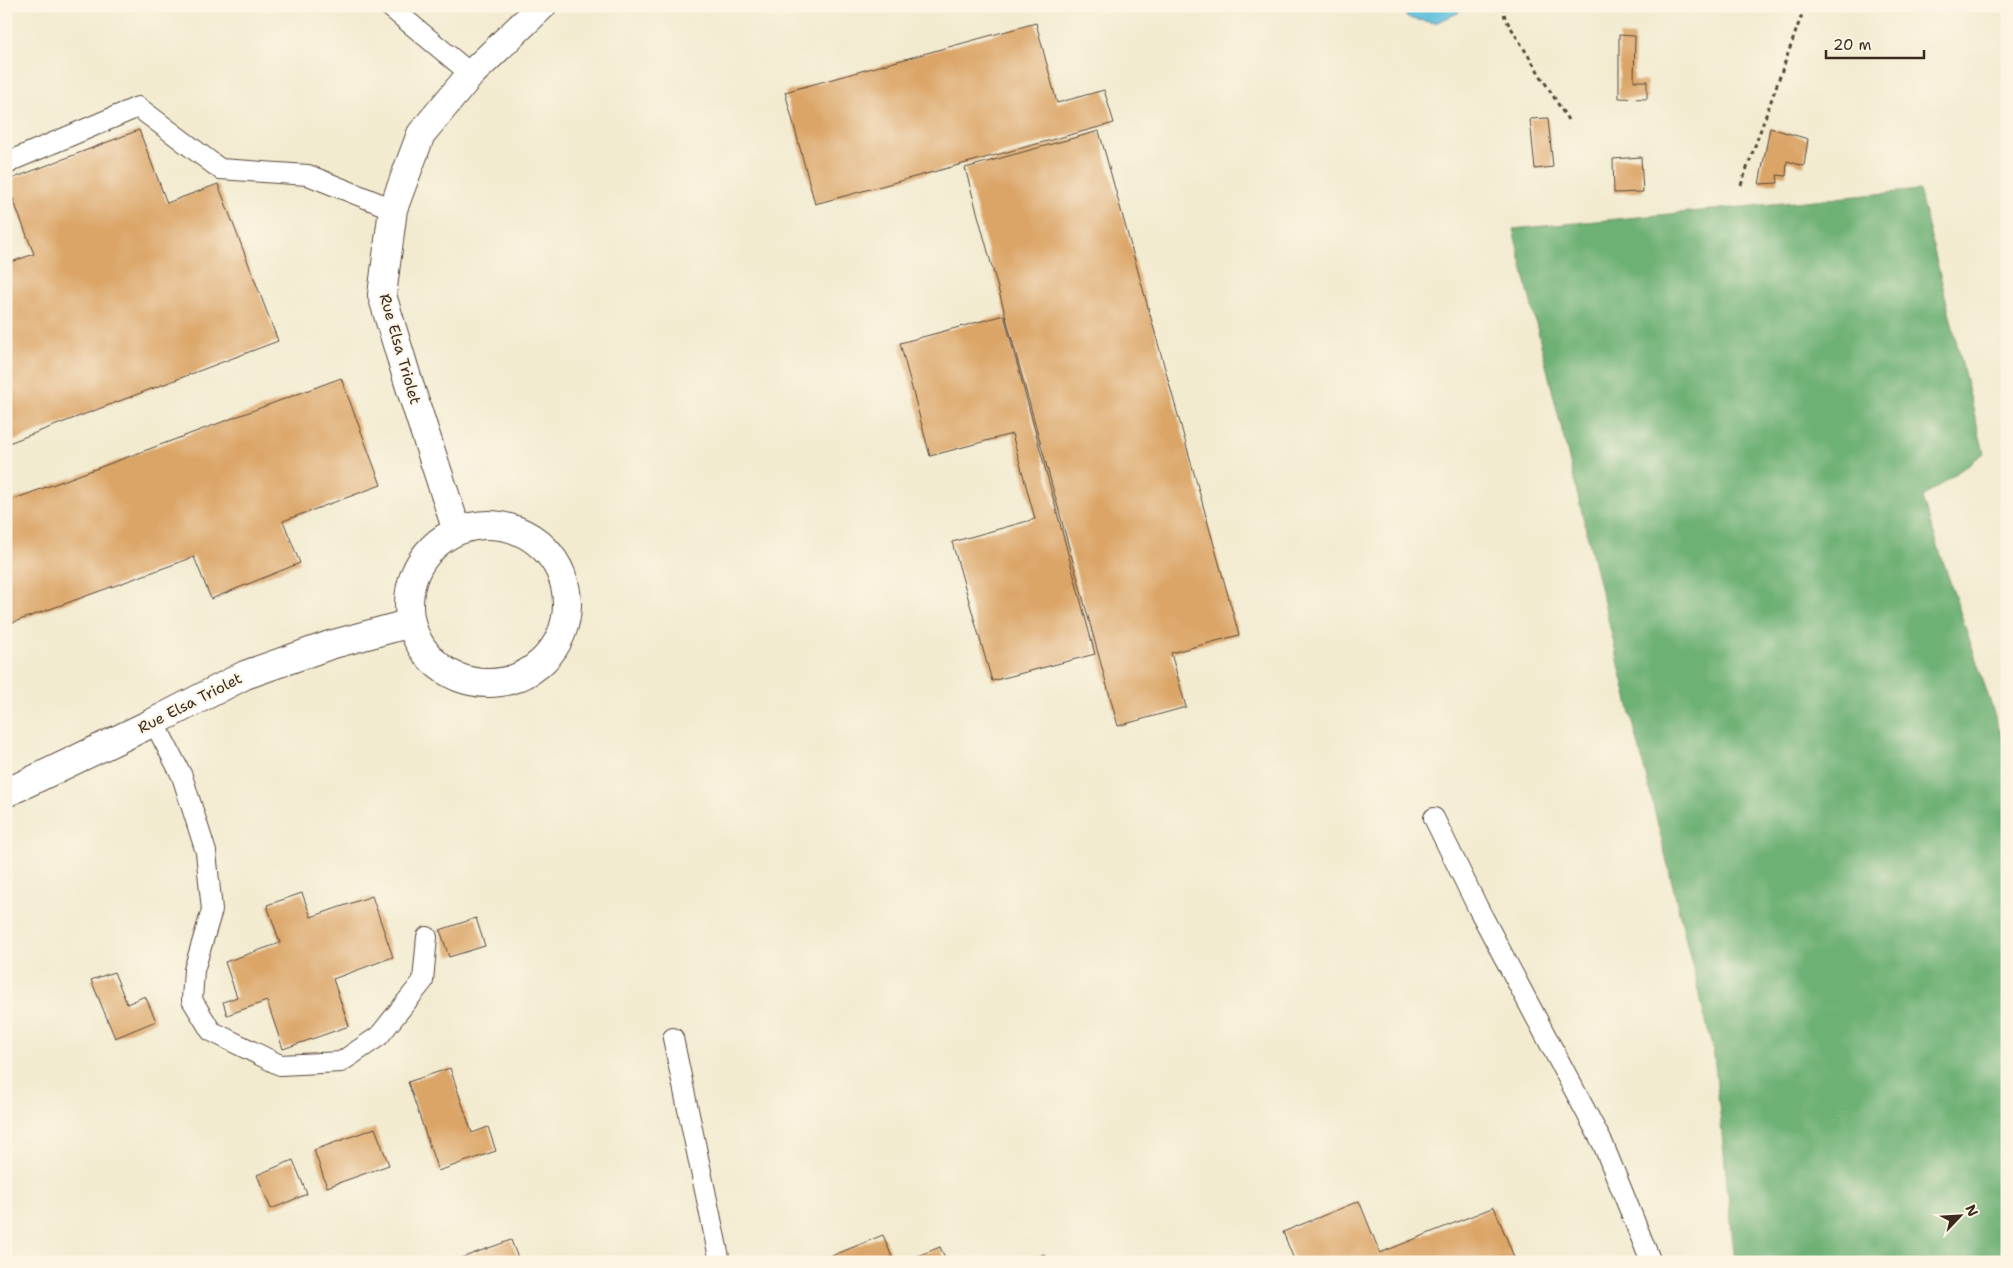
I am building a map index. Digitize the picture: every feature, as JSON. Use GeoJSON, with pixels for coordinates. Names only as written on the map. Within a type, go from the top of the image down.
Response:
{"type":"FeatureCollection","features":[{"type":"Feature","properties":{"kind":"street","name":"Rue Elsa Triolet"},"geometry":{"type":"LineString","coordinates":[[457,530],[409,384],[382,294],[393,208],[421,134],[471,74],[542,6]]}},
{"type":"Feature","properties":{"kind":"street"},"geometry":{"type":"LineString","coordinates":[[484,524],[513,528],[545,547],[565,579],[568,617],[554,652],[525,676],[497,684],[469,682],[443,670],[422,649],[411,623],[409,595],[417,568],[433,546],[457,530],[484,524]]}},
{"type":"Feature","properties":{"kind":"street","name":"Rue Elsa Triolet"},"geometry":{"type":"LineString","coordinates":[[6,793],[154,722],[244,675],[330,645],[411,623]]}},
{"type":"Feature","properties":{"kind":"lane"},"geometry":{"type":"LineString","coordinates":[[389,6],[471,74]]}},
{"type":"Feature","properties":{"kind":"lane"},"geometry":{"type":"LineString","coordinates":[[6,165],[15,159],[138,107],[220,169],[308,175],[393,208]]}},
{"type":"Feature","properties":{"kind":"lane"},"geometry":{"type":"LineString","coordinates":[[154,722],[182,776],[206,852],[212,910],[194,970],[192,1000],[210,1031],[280,1065],[341,1062],[379,1036],[423,981],[427,937]]}},
{"type":"Feature","properties":{"kind":"lane"},"geometry":{"type":"LineString","coordinates":[[1434,818],[1478,908],[1603,1144],[1652,1262]]}},
{"type":"Feature","properties":{"kind":"lane"},"geometry":{"type":"LineString","coordinates":[[673,1038],[720,1262]]}},
{"type":"Feature","properties":{"kind":"path"},"geometry":{"type":"LineString","coordinates":[[1503,6],[1504,18],[1568,120]]}},
{"type":"Feature","properties":{"kind":"path"},"geometry":{"type":"LineString","coordinates":[[1741,185],[1806,6]]}},
{"type":"Feature","properties":{"kind":"green space"},"geometry":{"type":"Polygon","coordinates":[[[1919,190],[1984,453],[1922,498],[2007,752],[2007,1262],[1735,1262],[1714,1055],[1513,229],[1919,190]]]}},
{"type":"Feature","properties":{"kind":"water"},"geometry":{"type":"Polygon","coordinates":[[[1403,6],[1462,6],[1458,13],[1435,23],[1407,18],[1403,6]]]}},
{"type":"Feature","properties":{"kind":"building"},"geometry":{"type":"Polygon","coordinates":[[[1036,23],[1057,103],[1104,90],[1114,123],[815,204],[785,92],[1036,23]]]}},
{"type":"Feature","properties":{"kind":"building"},"geometry":{"type":"Polygon","coordinates":[[[1619,35],[1635,36],[1634,81],[1647,81],[1647,99],[1619,98],[1619,35]]]}},
{"type":"Feature","properties":{"kind":"building"},"geometry":{"type":"Polygon","coordinates":[[[1548,118],[1553,167],[1535,169],[1530,119],[1548,118]]]}},
{"type":"Feature","properties":{"kind":"building"},"geometry":{"type":"Polygon","coordinates":[[[1770,128],[1808,139],[1804,166],[1787,161],[1786,176],[1777,175],[1778,183],[1759,184],[1770,128]]]}},
{"type":"Feature","properties":{"kind":"building"},"geometry":{"type":"Polygon","coordinates":[[[139,130],[167,203],[218,184],[278,341],[6,444],[6,264],[34,254],[6,181],[139,130]]]}},
{"type":"Feature","properties":{"kind":"building"},"geometry":{"type":"Polygon","coordinates":[[[1099,131],[1239,635],[1171,653],[1186,707],[1118,726],[965,168],[1099,131]]]}},
{"type":"Feature","properties":{"kind":"building"},"geometry":{"type":"Polygon","coordinates":[[[1641,157],[1643,192],[1614,193],[1613,159],[1641,157]]]}},
{"type":"Feature","properties":{"kind":"building"},"geometry":{"type":"Polygon","coordinates":[[[1004,315],[1095,654],[992,681],[952,542],[1035,519],[1012,434],[930,456],[900,343],[1004,315]]]}},
{"type":"Feature","properties":{"kind":"building"},"geometry":{"type":"Polygon","coordinates":[[[341,378],[381,485],[283,521],[300,563],[211,599],[194,557],[6,625],[6,502],[341,378]]]}},
{"type":"Feature","properties":{"kind":"building"},"geometry":{"type":"Polygon","coordinates":[[[302,893],[311,917],[372,896],[393,957],[333,979],[349,1026],[283,1049],[267,1001],[227,1015],[223,1002],[237,997],[225,962],[280,943],[267,905],[302,893]]]}},
{"type":"Feature","properties":{"kind":"building"},"geometry":{"type":"Polygon","coordinates":[[[476,918],[485,946],[449,957],[440,930],[476,918]]]}},
{"type":"Feature","properties":{"kind":"building"},"geometry":{"type":"Polygon","coordinates":[[[114,972],[127,1004],[145,996],[156,1021],[115,1038],[91,980],[114,972]]]}},
{"type":"Feature","properties":{"kind":"building"},"geometry":{"type":"Polygon","coordinates":[[[450,1068],[472,1133],[488,1127],[496,1151],[438,1171],[408,1082],[450,1068]]]}},
{"type":"Feature","properties":{"kind":"building"},"geometry":{"type":"Polygon","coordinates":[[[375,1128],[389,1165],[327,1187],[314,1150],[375,1128]]]}},
{"type":"Feature","properties":{"kind":"building"},"geometry":{"type":"Polygon","coordinates":[[[293,1160],[307,1194],[271,1209],[257,1175],[293,1160]]]}},
{"type":"Feature","properties":{"kind":"building"},"geometry":{"type":"Polygon","coordinates":[[[1359,1201],[1380,1253],[1494,1207],[1516,1262],[1295,1262],[1283,1232],[1359,1201]]]}},
{"type":"Feature","properties":{"kind":"building"},"geometry":{"type":"Polygon","coordinates":[[[883,1235],[894,1262],[817,1262],[883,1235]]]}},
{"type":"Feature","properties":{"kind":"building"},"geometry":{"type":"Polygon","coordinates":[[[511,1240],[518,1258],[509,1262],[463,1262],[461,1258],[511,1240]]]}},
{"type":"Feature","properties":{"kind":"building"},"geometry":{"type":"Polygon","coordinates":[[[940,1247],[947,1262],[903,1262],[940,1247]]]}},
{"type":"Feature","properties":{"kind":"building"},"geometry":{"type":"Polygon","coordinates":[[[1044,1254],[1048,1262],[1024,1262],[1044,1254]]]}}]}
